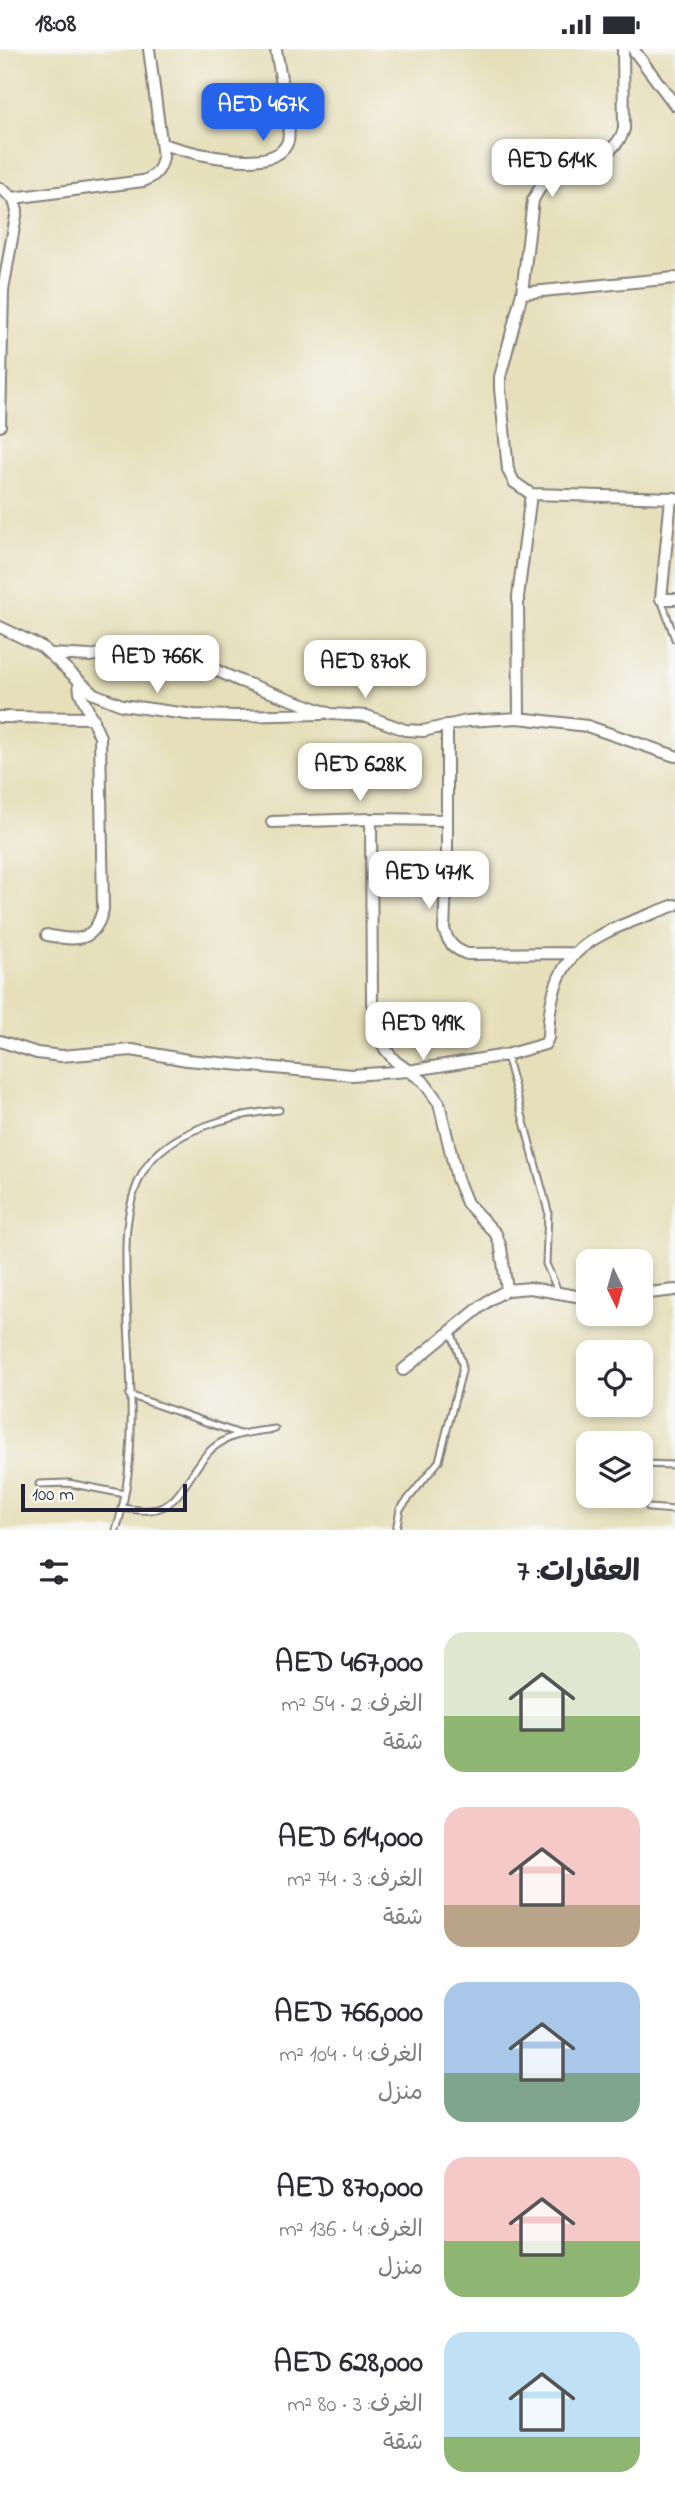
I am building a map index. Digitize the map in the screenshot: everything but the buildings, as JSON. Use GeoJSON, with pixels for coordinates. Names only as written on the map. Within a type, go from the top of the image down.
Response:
{"type":"FeatureCollection","features":[{"type":"Feature","properties":{"kind":"street"},"geometry":{"type":"LineString","coordinates":[[13,198],[149,179],[155,175],[162,164],[162,144],[149,49]]}},
{"type":"Feature","properties":{"kind":"street"},"geometry":{"type":"LineString","coordinates":[[162,144],[227,158],[269,159],[278,155],[284,149],[289,132],[276,49]]}},
{"type":"Feature","properties":{"kind":"street"},"geometry":{"type":"LineString","coordinates":[[623,49],[624,129],[621,139],[612,149],[551,177],[540,187],[533,200],[522,293],[500,388],[510,477],[531,494],[673,498],[660,599],[675,599]]}},
{"type":"Feature","properties":{"kind":"street"},"geometry":{"type":"LineString","coordinates":[[633,49],[675,105]]}},
{"type":"Feature","properties":{"kind":"street"},"geometry":{"type":"LineString","coordinates":[[0,188],[13,198],[17,209],[3,290],[0,426]]}},
{"type":"Feature","properties":{"kind":"street"},"geometry":{"type":"LineString","coordinates":[[522,293],[675,278]]}},
{"type":"Feature","properties":{"kind":"street"},"geometry":{"type":"LineString","coordinates":[[519,718],[518,597],[531,494]]}},
{"type":"Feature","properties":{"kind":"street"},"geometry":{"type":"LineString","coordinates":[[0,627],[42,647],[94,694],[106,700],[160,711],[237,716],[367,716],[415,732],[467,721],[519,718],[587,726],[675,756]]}},
{"type":"Feature","properties":{"kind":"street"},"geometry":{"type":"LineString","coordinates":[[52,655],[90,656],[142,646],[179,654],[240,681],[331,714]]}},
{"type":"Feature","properties":{"kind":"street"},"geometry":{"type":"LineString","coordinates":[[47,935],[66,940],[82,938],[93,933],[102,916],[101,745],[98,729],[80,692],[79,682]]}},
{"type":"Feature","properties":{"kind":"street"},"geometry":{"type":"LineString","coordinates":[[0,717],[93,718]]}},
{"type":"Feature","properties":{"kind":"street"},"geometry":{"type":"LineString","coordinates":[[447,725],[444,929],[452,945],[467,954],[574,953]]}},
{"type":"Feature","properties":{"kind":"street"},"geometry":{"type":"LineString","coordinates":[[272,822],[370,819],[447,821]]}},
{"type":"Feature","properties":{"kind":"street"},"geometry":{"type":"LineString","coordinates":[[370,819],[374,1020],[385,1049],[395,1061],[423,1081],[439,1103],[457,1179],[467,1203],[496,1234],[501,1248],[507,1290]]}},
{"type":"Feature","properties":{"kind":"street"},"geometry":{"type":"LineString","coordinates":[[0,1041],[37,1053],[61,1056],[132,1050],[187,1060],[322,1073],[381,1074],[506,1055],[540,1047],[548,1038],[553,995],[563,970],[574,953],[600,935],[675,905]]}},
{"type":"Feature","properties":{"kind":"street"},"geometry":{"type":"LineString","coordinates":[[402,1370],[489,1300],[507,1290],[530,1288],[576,1295]]}},
{"type":"Feature","properties":{"kind":"street"},"geometry":{"type":"LineString","coordinates":[[653,1293],[675,1290]]}},
{"type":"Feature","properties":{"kind":"lane"},"geometry":{"type":"LineString","coordinates":[[660,599],[675,639]]}},
{"type":"Feature","properties":{"kind":"lane"},"geometry":{"type":"LineString","coordinates":[[506,1055],[548,1211],[546,1264],[558,1291]]}},
{"type":"Feature","properties":{"kind":"lane"},"geometry":{"type":"LineString","coordinates":[[116,1530],[123,1508],[129,1450],[126,1236],[135,1191],[144,1170],[182,1137],[215,1122],[253,1112],[279,1110]]}},
{"type":"Feature","properties":{"kind":"lane"},"geometry":{"type":"LineString","coordinates":[[396,1530],[400,1509],[439,1461],[462,1371],[462,1363],[451,1331]]}},
{"type":"Feature","properties":{"kind":"lane"},"geometry":{"type":"LineString","coordinates":[[130,1395],[240,1434]]}},
{"type":"Feature","properties":{"kind":"lane"},"geometry":{"type":"LineString","coordinates":[[123,1508],[150,1510],[170,1503],[178,1496],[204,1456],[230,1437],[275,1429]]}},
{"type":"Feature","properties":{"kind":"lane"},"geometry":{"type":"LineString","coordinates":[[653,1464],[675,1465]]}},
{"type":"Feature","properties":{"kind":"lane"},"geometry":{"type":"LineString","coordinates":[[39,1484],[68,1483],[125,1494]]}},
{"type":"Feature","properties":{"kind":"lane"},"geometry":{"type":"LineString","coordinates":[[649,1508],[675,1510]]}}]}
